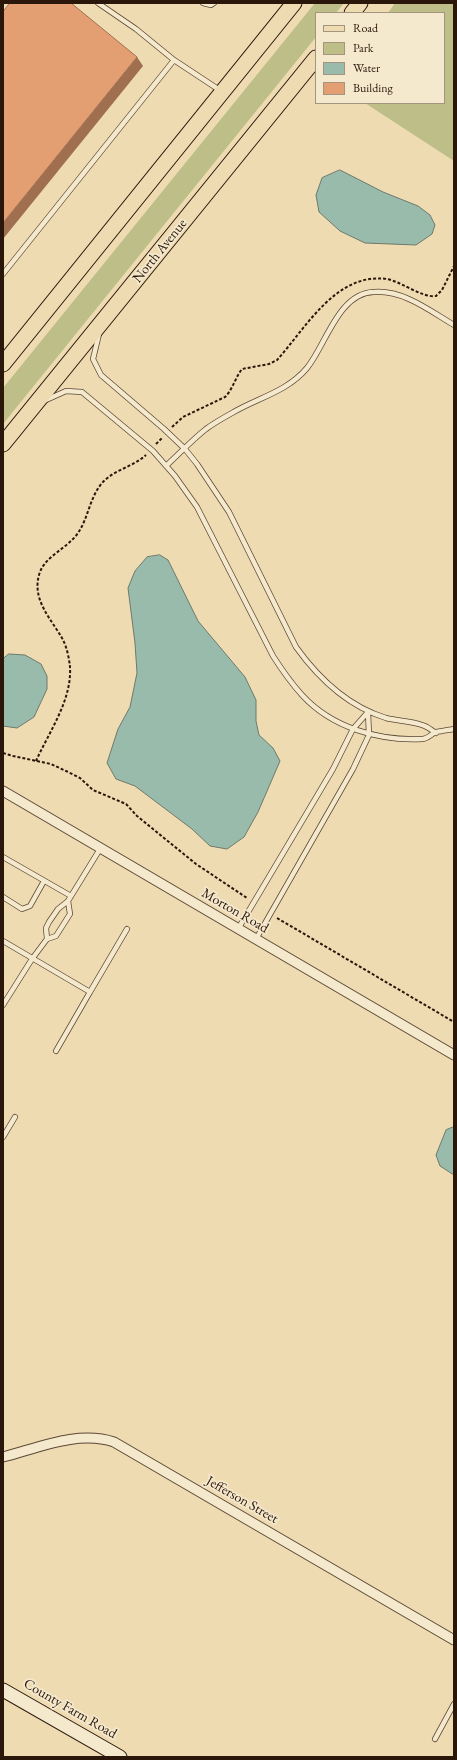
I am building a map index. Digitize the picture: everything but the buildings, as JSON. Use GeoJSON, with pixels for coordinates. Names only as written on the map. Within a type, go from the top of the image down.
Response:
{"type":"FeatureCollection","features":[{"type":"Feature","properties":{"kind":"main road"},"geometry":{"type":"LineString","coordinates":[[3,364],[294,3]]}},
{"type":"Feature","properties":{"kind":"main road"},"geometry":{"type":"LineString","coordinates":[[353,12],[360,3]]}},
{"type":"Feature","properties":{"kind":"main road","name":"North Avenue"},"geometry":{"type":"LineString","coordinates":[[3,444],[315,59]]}},
{"type":"Feature","properties":{"kind":"main road","name":"County Farm Road"},"geometry":{"type":"LineString","coordinates":[[3,1690],[120,1757]]}},
{"type":"Feature","properties":{"kind":"street","name":"Morton Road"},"geometry":{"type":"LineString","coordinates":[[3,792],[454,1055]]}},
{"type":"Feature","properties":{"kind":"street","name":"Jefferson Street"},"geometry":{"type":"LineString","coordinates":[[3,1457],[72,1439],[98,1438],[114,1442],[454,1640]]}},
{"type":"Feature","properties":{"kind":"lane"},"geometry":{"type":"LineString","coordinates":[[98,3],[136,29],[174,60],[222,92]]}},
{"type":"Feature","properties":{"kind":"lane"},"geometry":{"type":"LineString","coordinates":[[203,3],[211,5],[214,3]]}},
{"type":"Feature","properties":{"kind":"lane"},"geometry":{"type":"LineString","coordinates":[[3,274],[174,60]]}},
{"type":"Feature","properties":{"kind":"lane"},"geometry":{"type":"LineString","coordinates":[[166,466],[206,429],[234,412],[275,392],[293,381],[307,368],[342,311],[357,297],[373,292],[406,297],[454,325]]}},
{"type":"Feature","properties":{"kind":"lane"},"geometry":{"type":"LineString","coordinates":[[102,322],[93,359],[101,375],[141,408],[185,448],[229,512],[296,647],[310,666],[333,688],[368,712],[394,720],[422,725],[436,732]]}},
{"type":"Feature","properties":{"kind":"lane"},"geometry":{"type":"LineString","coordinates":[[35,404],[66,391],[82,392],[151,450],[166,466],[197,507],[273,656],[286,676],[303,696],[314,705],[330,717],[353,729],[369,734],[403,739],[425,739],[436,732],[454,729]]}},
{"type":"Feature","properties":{"kind":"lane"},"geometry":{"type":"LineString","coordinates":[[238,929],[333,769],[353,729],[368,712]]}},
{"type":"Feature","properties":{"kind":"lane"},"geometry":{"type":"LineString","coordinates":[[256,939],[353,769],[369,734],[368,712]]}},
{"type":"Feature","properties":{"kind":"lane"},"geometry":{"type":"LineString","coordinates":[[47,939],[46,928],[58,909],[68,901],[100,849]]}},
{"type":"Feature","properties":{"kind":"lane"},"geometry":{"type":"LineString","coordinates":[[3,857],[71,896]]}},
{"type":"Feature","properties":{"kind":"lane"},"geometry":{"type":"LineString","coordinates":[[3,897],[22,909],[30,906],[44,881]]}},
{"type":"Feature","properties":{"kind":"lane"},"geometry":{"type":"LineString","coordinates":[[3,1005],[32,959],[47,939],[56,936],[70,914],[68,901]]}},
{"type":"Feature","properties":{"kind":"lane"},"geometry":{"type":"LineString","coordinates":[[56,1051],[126,929]]}},
{"type":"Feature","properties":{"kind":"lane"},"geometry":{"type":"LineString","coordinates":[[3,940],[32,959],[90,992]]}},
{"type":"Feature","properties":{"kind":"lane"},"geometry":{"type":"LineString","coordinates":[[3,1137],[15,1117]]}},
{"type":"Feature","properties":{"kind":"lane"},"geometry":{"type":"LineString","coordinates":[[435,1739],[454,1704]]}},
{"type":"Feature","properties":{"kind":"path"},"geometry":{"type":"LineString","coordinates":[[3,753],[51,764],[80,778],[93,790],[126,804],[137,816],[196,864],[253,902]]}},
{"type":"Feature","properties":{"kind":"path"},"geometry":{"type":"LineString","coordinates":[[271,914],[454,1022]]}},
{"type":"Feature","properties":{"kind":"green space"},"geometry":{"type":"Polygon","coordinates":[[[315,3],[344,3],[337,12],[315,12],[315,38],[3,424],[3,388],[315,3]]]}},
{"type":"Feature","properties":{"kind":"green space"},"geometry":{"type":"Polygon","coordinates":[[[395,3],[454,3],[454,161],[367,104],[445,104],[445,12],[389,12],[395,3]]]}},
{"type":"Feature","properties":{"kind":"water"},"geometry":{"type":"Polygon","coordinates":[[[340,170],[383,192],[418,206],[430,215],[435,225],[432,234],[416,245],[365,243],[340,231],[319,212],[316,195],[322,178],[340,170]]]}},
{"type":"Feature","properties":{"kind":"water"},"geometry":{"type":"Polygon","coordinates":[[[160,555],[168,560],[198,621],[245,677],[256,700],[256,721],[259,735],[273,748],[280,761],[258,812],[244,837],[227,849],[210,846],[192,829],[135,786],[116,779],[107,763],[118,729],[130,707],[137,673],[128,588],[135,571],[147,557],[160,555]]]}},
{"type":"Feature","properties":{"kind":"water"},"geometry":{"type":"Polygon","coordinates":[[[9,654],[25,655],[41,664],[47,676],[47,689],[34,717],[17,728],[3,726],[3,659],[9,654]]]}},
{"type":"Feature","properties":{"kind":"water"},"geometry":{"type":"Polygon","coordinates":[[[454,1127],[454,1175],[440,1166],[436,1155],[446,1130],[454,1127]]]}}]}
